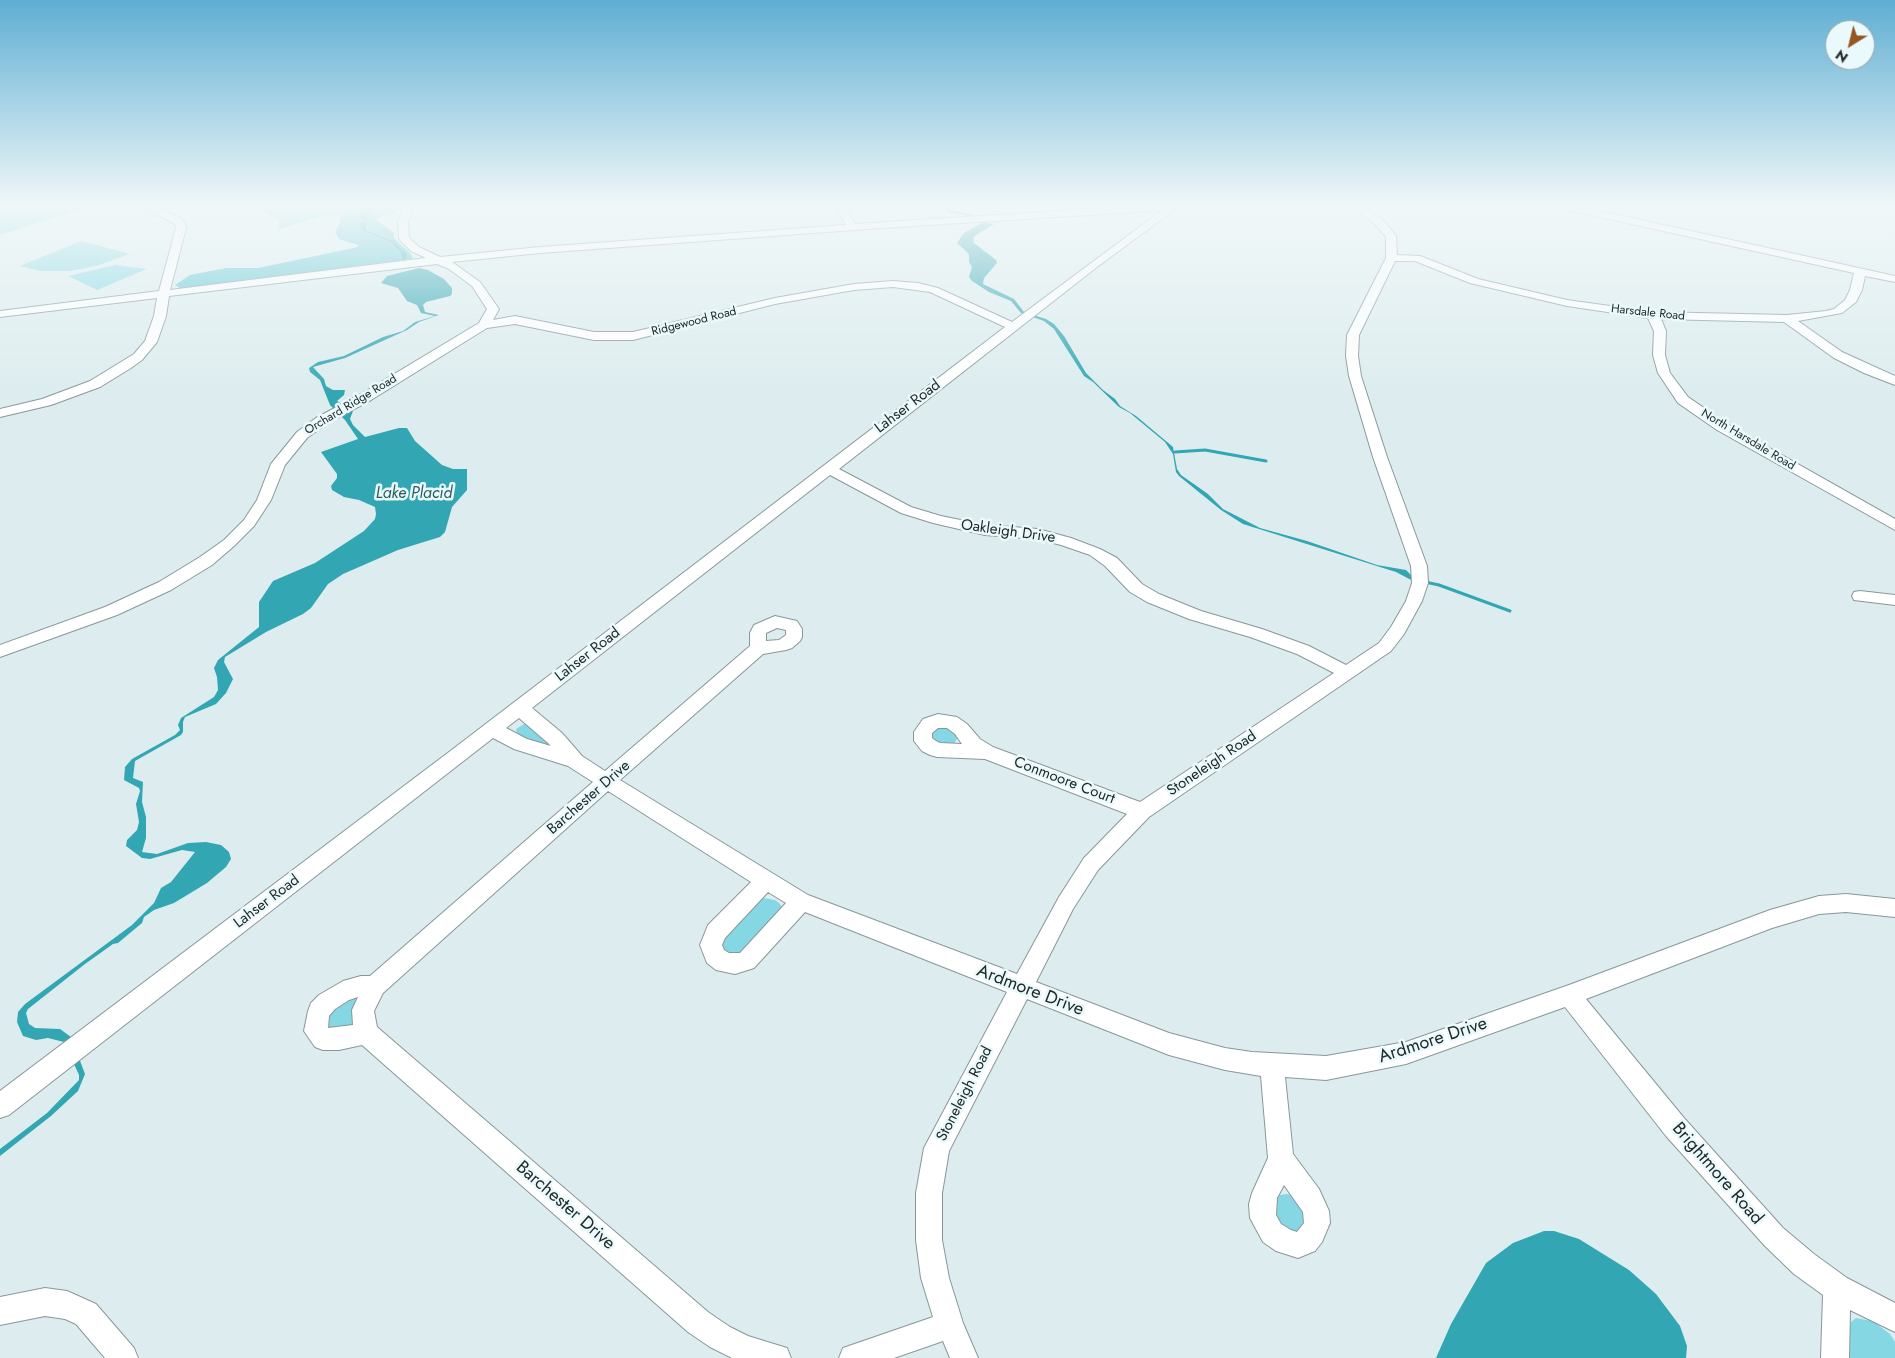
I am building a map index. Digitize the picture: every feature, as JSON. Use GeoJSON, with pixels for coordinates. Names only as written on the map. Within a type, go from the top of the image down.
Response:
{"type":"FeatureCollection","features":[{"type":"Feature","properties":{"kind":"street"},"geometry":{"type":"LineString","coordinates":[[0,412],[34,406],[76,392],[106,378],[138,357],[151,342],[160,316],[170,268]]}},
{"type":"Feature","properties":{"kind":"street"},"geometry":{"type":"LineString","coordinates":[[0,314],[372,268]]}},
{"type":"Feature","properties":{"kind":"street"},"geometry":{"type":"LineString","coordinates":[[455,268],[476,284],[493,309]]}},
{"type":"Feature","properties":{"kind":"street","name":"Lahser Road"},"geometry":{"type":"LineString","coordinates":[[0,1106],[1089,268]]}},
{"type":"Feature","properties":{"kind":"street","name":"Stoneleigh Road"},"geometry":{"type":"LineString","coordinates":[[964,1358],[950,1324],[935,1278],[929,1240],[929,1193],[938,1148],[1066,903],[1091,864],[1142,811],[1348,673],[1385,646],[1398,630],[1414,601],[1420,583],[1419,566],[1380,457],[1373,429],[1355,376],[1352,356],[1353,335],[1384,268]]}},
{"type":"Feature","properties":{"kind":"street","name":"Harsdale Road"},"geometry":{"type":"LineString","coordinates":[[1442,268],[1474,281],[1516,292],[1653,315],[1787,319],[1838,311],[1847,305],[1854,296],[1860,271]]}},
{"type":"Feature","properties":{"kind":"street"},"geometry":{"type":"LineString","coordinates":[[1848,268],[1895,279]]}},
{"type":"Feature","properties":{"kind":"street","name":"Ridgewood Road"},"geometry":{"type":"LineString","coordinates":[[493,309],[515,320],[594,336],[634,336],[775,301],[854,287],[893,284],[934,290],[1014,327]]}},
{"type":"Feature","properties":{"kind":"street","name":"Orchard Ridge Road"},"geometry":{"type":"LineString","coordinates":[[0,651],[93,619],[134,602],[206,561],[229,543],[249,523],[264,500],[278,464],[294,443],[315,425],[484,325],[493,309]]}},
{"type":"Feature","properties":{"kind":"street","name":"North Harsdale Road"},"geometry":{"type":"LineString","coordinates":[[1653,315],[1660,330],[1659,355],[1664,373],[1683,400],[1722,427],[1895,525]]}},
{"type":"Feature","properties":{"kind":"street"},"geometry":{"type":"LineString","coordinates":[[1787,319],[1838,355],[1895,381]]}},
{"type":"Feature","properties":{"kind":"street","name":"Ridgewood Road"},"geometry":{"type":"LineString","coordinates":[[484,325],[515,320]]}},
{"type":"Feature","properties":{"kind":"street","name":"Oakleigh Drive"},"geometry":{"type":"LineString","coordinates":[[829,469],[906,510],[960,526],[1038,534],[1066,541],[1095,552],[1111,562],[1136,588],[1153,598],[1195,615],[1256,633],[1303,650],[1348,673]]}},
{"type":"Feature","properties":{"kind":"street"},"geometry":{"type":"LineString","coordinates":[[1860,596],[1895,600]]}},
{"type":"Feature","properties":{"kind":"street","name":"Barchester Drive"},"geometry":{"type":"LineString","coordinates":[[758,648],[375,986],[363,1010],[366,1033],[698,1322],[720,1337],[744,1348],[777,1358]]}},
{"type":"Feature","properties":{"kind":"street","name":"Ardmore Drive"},"geometry":{"type":"LineString","coordinates":[[519,708],[555,738],[575,761]]}},
{"type":"Feature","properties":{"kind":"street","name":"Ardmore Drive"},"geometry":{"type":"LineString","coordinates":[[492,729],[521,744],[575,761],[801,902],[1169,1044],[1226,1059],[1272,1066],[1326,1068],[1406,1053],[1569,995],[1770,919],[1820,905],[1846,903],[1895,908]]}},
{"type":"Feature","properties":{"kind":"street","name":"Conmoore Court"},"geometry":{"type":"LineString","coordinates":[[986,752],[1142,811]]}},
{"type":"Feature","properties":{"kind":"street"},"geometry":{"type":"LineString","coordinates":[[765,881],[716,932],[711,945],[715,956],[724,964],[746,961],[801,902]]}},
{"type":"Feature","properties":{"kind":"street"},"geometry":{"type":"LineString","coordinates":[[366,1033],[339,1039],[323,1038],[316,1031],[316,1022],[326,1002],[343,991],[361,986],[375,986]]}},
{"type":"Feature","properties":{"kind":"street","name":"Brightmore Road"},"geometry":{"type":"LineString","coordinates":[[1569,995],[1674,1127],[1757,1221],[1804,1264],[1837,1288],[1895,1318]]}},
{"type":"Feature","properties":{"kind":"street"},"geometry":{"type":"LineString","coordinates":[[1272,1066],[1281,1158]]}},
{"type":"Feature","properties":{"kind":"street"},"geometry":{"type":"LineString","coordinates":[[1835,1358],[1837,1288]]}},
{"type":"Feature","properties":{"kind":"street"},"geometry":{"type":"LineString","coordinates":[[0,1311],[44,1302],[67,1305],[86,1314],[124,1358]]}},
{"type":"Feature","properties":{"kind":"street"},"geometry":{"type":"LineString","coordinates":[[853,1358],[950,1324]]}},
{"type":"Feature","properties":{"kind":"shaded area"},"geometry":{"type":"Polygon","coordinates":[[[29,268],[84,268],[70,271],[40,271],[29,268]]]}},
{"type":"Feature","properties":{"kind":"shaded area"},"geometry":{"type":"Polygon","coordinates":[[[101,268],[147,269],[97,290],[68,276],[101,268]]]}},
{"type":"Feature","properties":{"kind":"shaded area"},"geometry":{"type":"Polygon","coordinates":[[[224,268],[341,268],[182,289],[175,285],[190,275],[224,268]]]}},
{"type":"Feature","properties":{"kind":"shaded area"},"geometry":{"type":"Polygon","coordinates":[[[524,724],[528,724],[553,747],[536,744],[517,734],[516,729],[524,724]]]}},
{"type":"Feature","properties":{"kind":"shaded area"},"geometry":{"type":"Polygon","coordinates":[[[944,726],[957,735],[953,745],[935,744],[930,735],[935,728],[944,726]]]}},
{"type":"Feature","properties":{"kind":"shaded area"},"geometry":{"type":"Polygon","coordinates":[[[764,898],[775,900],[779,903],[782,907],[781,913],[748,952],[733,957],[721,948],[723,937],[759,900],[764,898]]]}},
{"type":"Feature","properties":{"kind":"shaded area"},"geometry":{"type":"Polygon","coordinates":[[[356,997],[360,998],[354,1025],[331,1029],[326,1026],[331,1006],[356,997]]]}},
{"type":"Feature","properties":{"kind":"shaded area"},"geometry":{"type":"Polygon","coordinates":[[[1280,1195],[1295,1196],[1311,1217],[1299,1235],[1284,1232],[1271,1206],[1274,1199],[1280,1195]]]}},
{"type":"Feature","properties":{"kind":"shaded area"},"geometry":{"type":"Polygon","coordinates":[[[1856,1318],[1873,1321],[1890,1334],[1895,1342],[1895,1358],[1850,1358],[1850,1327],[1851,1322],[1856,1318]]]}},
{"type":"Feature","properties":{"kind":"water","name":"Lake Placid"},"geometry":{"type":"Polygon","coordinates":[[[418,268],[428,270],[444,279],[452,288],[452,294],[426,302],[423,305],[425,312],[439,315],[419,322],[407,330],[345,358],[313,367],[324,379],[326,386],[333,390],[345,390],[344,395],[337,401],[353,411],[350,419],[353,425],[365,437],[399,428],[407,428],[415,441],[442,465],[453,469],[467,469],[467,490],[452,507],[445,532],[440,537],[398,550],[343,574],[328,584],[311,608],[303,614],[266,632],[225,657],[224,662],[233,679],[226,693],[216,704],[185,717],[181,735],[135,761],[133,778],[143,782],[142,802],[146,817],[146,838],[142,852],[157,854],[188,843],[206,842],[221,845],[229,852],[231,859],[226,867],[207,883],[174,903],[154,910],[144,917],[142,923],[118,943],[113,944],[85,964],[28,1009],[26,1013],[29,1024],[35,1028],[60,1029],[71,1037],[85,1074],[78,1091],[51,1116],[0,1156],[0,1149],[47,1113],[79,1080],[79,1075],[64,1042],[48,1038],[36,1040],[23,1036],[17,1022],[18,1012],[25,1004],[132,925],[154,903],[161,888],[171,882],[195,852],[182,850],[150,859],[142,858],[126,846],[127,840],[137,830],[139,822],[136,804],[140,791],[139,788],[124,780],[125,767],[132,759],[175,735],[180,730],[178,725],[181,718],[214,697],[218,690],[214,668],[218,660],[259,627],[259,602],[273,581],[315,563],[364,531],[375,519],[375,507],[359,500],[344,497],[332,490],[331,486],[337,478],[337,474],[321,452],[358,439],[345,420],[330,405],[320,380],[310,372],[309,368],[318,362],[344,356],[383,337],[403,331],[415,322],[435,316],[421,313],[417,305],[407,301],[398,288],[381,283],[387,276],[418,268]]]}},
{"type":"Feature","properties":{"kind":"water"},"geometry":{"type":"Polygon","coordinates":[[[972,268],[992,268],[984,278],[983,284],[1014,299],[1024,312],[1046,319],[1054,324],[1064,336],[1086,373],[1115,399],[1120,406],[1136,416],[1173,447],[1177,469],[1181,475],[1208,494],[1223,509],[1260,528],[1307,541],[1377,565],[1406,570],[1415,579],[1415,582],[1396,572],[1243,524],[1221,510],[1179,476],[1176,472],[1173,454],[1165,442],[1130,413],[1119,407],[1084,376],[1054,329],[1044,321],[1021,313],[1011,301],[989,292],[969,277],[972,268]]]}},
{"type":"Feature","properties":{"kind":"water"},"geometry":{"type":"Polygon","coordinates":[[[1544,1231],[1554,1231],[1579,1239],[1629,1270],[1656,1294],[1680,1326],[1687,1346],[1686,1358],[1436,1358],[1451,1324],[1486,1263],[1513,1243],[1544,1231]]]}},
{"type":"Feature","properties":{"kind":"waterway"},"geometry":{"type":"LineString","coordinates":[[1175,452],[1205,450],[1266,461]]}},
{"type":"Feature","properties":{"kind":"waterway"},"geometry":{"type":"LineString","coordinates":[[1425,582],[1439,585],[1510,611]]}}]}
